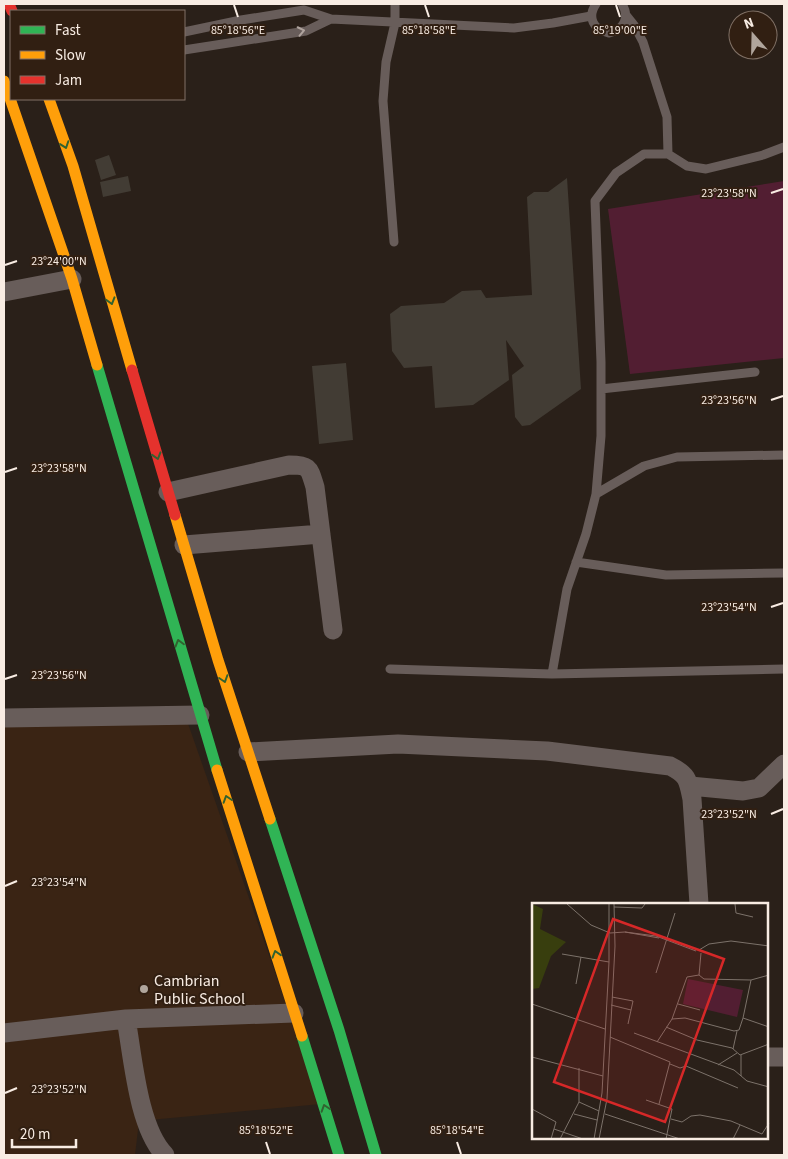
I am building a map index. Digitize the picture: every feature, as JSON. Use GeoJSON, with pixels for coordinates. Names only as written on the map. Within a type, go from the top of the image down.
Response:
{"type":"FeatureCollection","features":[{"type":"Feature","properties":{"kind":"main road"},"geometry":{"type":"LineString","coordinates":[[10,100],[72,279],[200,715],[339,1155]]}},
{"type":"Feature","properties":{"kind":"main road"},"geometry":{"type":"LineString","coordinates":[[49,100],[73,166],[216,652],[339,1030],[376,1155]]}},
{"type":"Feature","properties":{"kind":"street"},"geometry":{"type":"LineString","coordinates":[[4,292],[72,279]]}},
{"type":"Feature","properties":{"kind":"street"},"geometry":{"type":"LineString","coordinates":[[168,492],[289,465],[303,465],[310,471],[315,487],[333,630]]}},
{"type":"Feature","properties":{"kind":"street"},"geometry":{"type":"LineString","coordinates":[[184,545],[321,534]]}},
{"type":"Feature","properties":{"kind":"street"},"geometry":{"type":"LineString","coordinates":[[4,718],[200,715]]}},
{"type":"Feature","properties":{"kind":"street"},"geometry":{"type":"LineString","coordinates":[[248,752],[398,744],[547,751],[670,766],[683,772],[690,786],[698,903]]}},
{"type":"Feature","properties":{"kind":"street"},"geometry":{"type":"LineString","coordinates":[[690,786],[744,791],[759,788],[784,764]]}},
{"type":"Feature","properties":{"kind":"street"},"geometry":{"type":"LineString","coordinates":[[4,1033],[126,1019],[294,1013]]}},
{"type":"Feature","properties":{"kind":"street"},"geometry":{"type":"LineString","coordinates":[[126,1019],[141,1106],[148,1130],[165,1155]]}},
{"type":"Feature","properties":{"kind":"street"},"geometry":{"type":"LineString","coordinates":[[768,1057],[784,1057]]}},
{"type":"Feature","properties":{"kind":"lane"},"geometry":{"type":"LineString","coordinates":[[394,242],[383,101],[386,62],[394,23],[395,4]]}},
{"type":"Feature","properties":{"kind":"lane"},"geometry":{"type":"LineString","coordinates":[[596,4],[591,16],[596,28],[609,33],[621,28],[626,16]]}},
{"type":"Feature","properties":{"kind":"lane"},"geometry":{"type":"LineString","coordinates":[[622,4],[626,16],[643,42],[667,117],[668,154]]}},
{"type":"Feature","properties":{"kind":"lane"},"geometry":{"type":"LineString","coordinates":[[185,32],[241,20],[304,10],[331,19],[514,28],[591,16]]}},
{"type":"Feature","properties":{"kind":"lane"},"geometry":{"type":"LineString","coordinates":[[185,50],[306,31],[331,19]]}},
{"type":"Feature","properties":{"kind":"lane"},"geometry":{"type":"LineString","coordinates":[[552,674],[567,589],[586,534],[596,494],[601,436],[601,389],[595,201],[616,173],[644,154],[668,154],[688,166],[706,169],[763,155],[784,147]]}},
{"type":"Feature","properties":{"kind":"lane"},"geometry":{"type":"LineString","coordinates":[[601,389],[755,372]]}},
{"type":"Feature","properties":{"kind":"lane"},"geometry":{"type":"LineString","coordinates":[[596,494],[644,466],[677,457],[784,455]]}},
{"type":"Feature","properties":{"kind":"lane"},"geometry":{"type":"LineString","coordinates":[[576,562],[666,575],[784,573]]}},
{"type":"Feature","properties":{"kind":"lane"},"geometry":{"type":"LineString","coordinates":[[390,669],[552,674],[784,670]]}},
{"type":"Feature","properties":{"kind":"shaded area"},"geometry":{"type":"Polygon","coordinates":[[[784,181],[784,358],[630,374],[608,209],[784,181]]]}},
{"type":"Feature","properties":{"kind":"shaded area","name":"Cambrian Public School"},"geometry":{"type":"Polygon","coordinates":[[[185,715],[321,1104],[139,1121],[135,1155],[4,1155],[4,717],[185,715]]]}},
{"type":"Feature","properties":{"kind":"building"},"geometry":{"type":"Polygon","coordinates":[[[109,155],[116,175],[101,180],[95,160],[109,155]]]}},
{"type":"Feature","properties":{"kind":"building"},"geometry":{"type":"Polygon","coordinates":[[[128,176],[131,191],[103,197],[100,182],[128,176]]]}},
{"type":"Feature","properties":{"kind":"building"},"geometry":{"type":"Polygon","coordinates":[[[567,178],[581,389],[530,425],[522,426],[515,417],[512,375],[524,366],[506,340],[509,380],[473,405],[435,408],[432,366],[404,368],[392,351],[390,314],[401,306],[444,303],[462,291],[481,290],[486,298],[532,295],[527,197],[534,192],[548,192],[567,178]]]}},
{"type":"Feature","properties":{"kind":"building"},"geometry":{"type":"Polygon","coordinates":[[[346,363],[353,440],[319,444],[312,366],[346,363]]]}},
{"type":"Feature","properties":{"kind":"traffic: fast"},"geometry":{"type":"LineString","coordinates":[[97,365],[217,770]]}},
{"type":"Feature","properties":{"kind":"traffic: fast"},"geometry":{"type":"LineString","coordinates":[[270,819],[339,1030],[376,1155]]}},
{"type":"Feature","properties":{"kind":"traffic: fast"},"geometry":{"type":"LineString","coordinates":[[302,1036],[339,1155]]}},
{"type":"Feature","properties":{"kind":"traffic: slow"},"geometry":{"type":"LineString","coordinates":[[4,81],[10,98]]}},
{"type":"Feature","properties":{"kind":"traffic: slow"},"geometry":{"type":"LineString","coordinates":[[11,100],[72,279],[97,365]]}},
{"type":"Feature","properties":{"kind":"traffic: slow"},"geometry":{"type":"LineString","coordinates":[[49,100],[73,166],[132,370]]}},
{"type":"Feature","properties":{"kind":"traffic: slow"},"geometry":{"type":"LineString","coordinates":[[175,515],[218,660],[270,819]]}},
{"type":"Feature","properties":{"kind":"traffic: slow"},"geometry":{"type":"LineString","coordinates":[[217,770],[302,1036]]}},
{"type":"Feature","properties":{"kind":"traffic: jam"},"geometry":{"type":"LineString","coordinates":[[9,4],[12,10]]}},
{"type":"Feature","properties":{"kind":"traffic: jam"},"geometry":{"type":"LineString","coordinates":[[132,370],[175,515]]}},
{"type":"Feature","properties":{"kind":"place","name":"Cambrian Public School"},"geometry":{"type":"Point","coordinates":[144,989]}}]}
